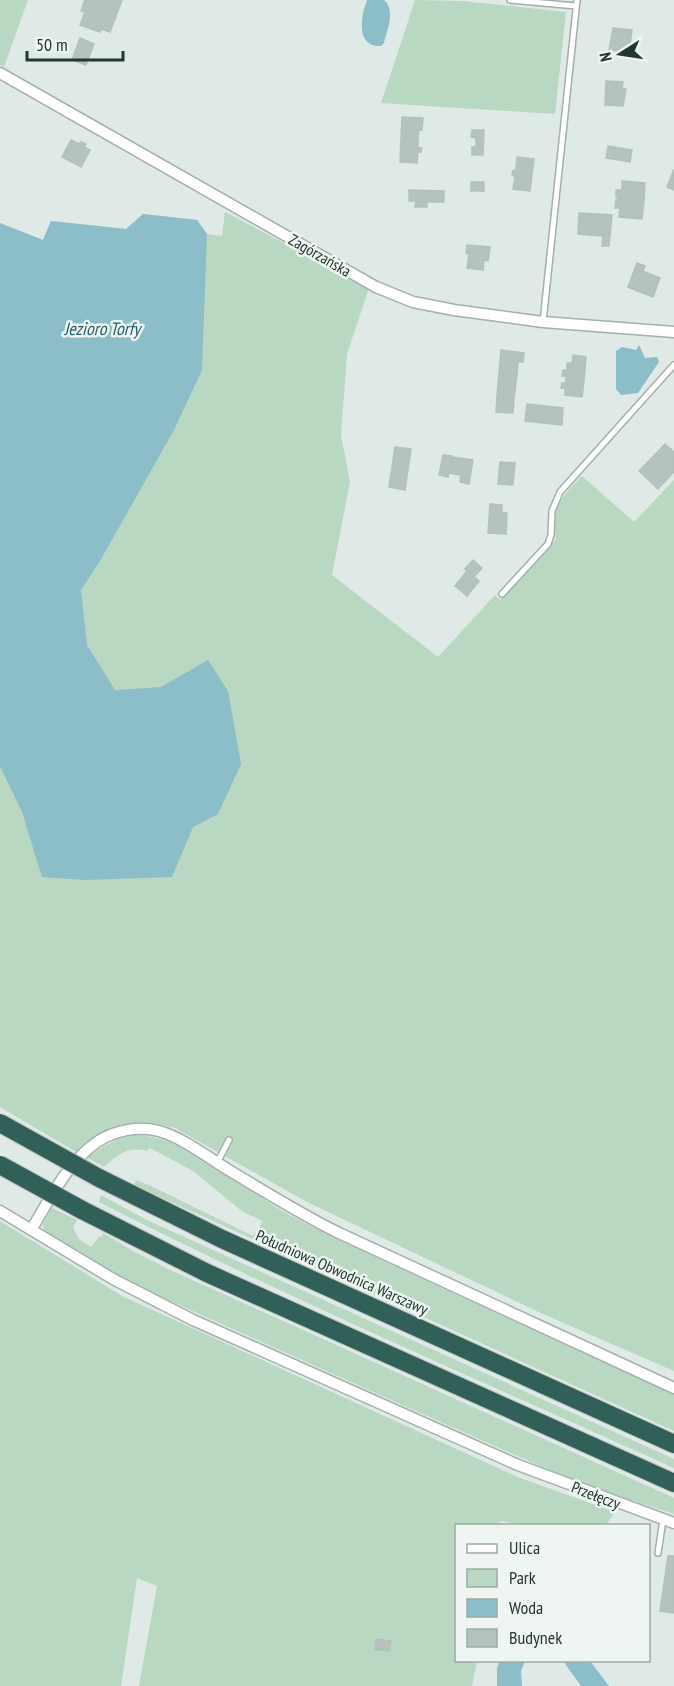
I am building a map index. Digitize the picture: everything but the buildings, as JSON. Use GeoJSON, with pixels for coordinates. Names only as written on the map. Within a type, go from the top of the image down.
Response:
{"type":"FeatureCollection","features":[{"type":"Feature","properties":{"kind":"highway","name":"Południowa Obwodnica Warszawy"},"geometry":{"type":"LineString","coordinates":[[0,1124],[99,1179],[222,1239],[674,1444]]}},
{"type":"Feature","properties":{"kind":"highway"},"geometry":{"type":"LineString","coordinates":[[0,1165],[82,1210],[207,1273],[674,1483]]}},
{"type":"Feature","properties":{"kind":"street","name":"Zagórzańska"},"geometry":{"type":"LineString","coordinates":[[0,72],[375,287],[413,302],[543,322],[674,332]]}},
{"type":"Feature","properties":{"kind":"street"},"geometry":{"type":"LineString","coordinates":[[31,1230],[75,1162],[98,1141],[115,1133],[134,1129],[159,1131],[182,1141],[300,1213],[339,1233],[674,1388]]}},
{"type":"Feature","properties":{"kind":"street","name":"Przełęczy"},"geometry":{"type":"LineString","coordinates":[[0,1211],[113,1280],[193,1320],[518,1465],[668,1522]]}},
{"type":"Feature","properties":{"kind":"lane"},"geometry":{"type":"LineString","coordinates":[[510,0],[577,3],[543,322]]}},
{"type":"Feature","properties":{"kind":"lane"},"geometry":{"type":"LineString","coordinates":[[502,594],[548,544],[551,535],[552,511],[560,492],[674,365]]}},
{"type":"Feature","properties":{"kind":"lane"},"geometry":{"type":"LineString","coordinates":[[217,1163],[229,1140]]}},
{"type":"Feature","properties":{"kind":"lane"},"geometry":{"type":"LineString","coordinates":[[657,1553],[668,1522]]}},
{"type":"Feature","properties":{"kind":"green space"},"geometry":{"type":"Polygon","coordinates":[[[0,0],[28,0],[4,67],[0,65],[0,0]]]}},
{"type":"Feature","properties":{"kind":"green space"},"geometry":{"type":"Polygon","coordinates":[[[415,0],[462,1],[566,12],[555,114],[381,103],[415,0]]]}},
{"type":"Feature","properties":{"kind":"green space"},"geometry":{"type":"Polygon","coordinates":[[[225,212],[369,288],[347,354],[341,435],[350,482],[332,575],[438,657],[495,595],[500,600],[556,539],[556,511],[568,490],[582,476],[634,522],[674,480],[674,1371],[543,1314],[307,1202],[175,1128],[147,1123],[122,1124],[100,1134],[78,1153],[0,1107],[0,223],[43,240],[51,221],[126,229],[143,214],[197,220],[207,234],[222,236],[225,212]]]}},
{"type":"Feature","properties":{"kind":"green space"},"geometry":{"type":"Polygon","coordinates":[[[136,1135],[158,1138],[200,1156],[279,1209],[345,1243],[674,1393],[674,1431],[134,1185],[136,1180],[151,1186],[253,1236],[263,1221],[243,1212],[193,1171],[150,1148],[147,1151],[134,1150],[123,1153],[104,1167],[88,1158],[110,1143],[136,1135]]]}},
{"type":"Feature","properties":{"kind":"green space"},"geometry":{"type":"Polygon","coordinates":[[[101,1195],[147,1220],[674,1459],[674,1468],[241,1272],[99,1202],[101,1195]]]}},
{"type":"Feature","properties":{"kind":"green space"},"geometry":{"type":"Polygon","coordinates":[[[52,1208],[77,1220],[73,1227],[79,1239],[91,1247],[100,1236],[102,1237],[103,1233],[166,1268],[674,1498],[674,1514],[574,1481],[137,1286],[45,1232],[43,1224],[52,1208]]]}},
{"type":"Feature","properties":{"kind":"green space"},"geometry":{"type":"Polygon","coordinates":[[[0,1221],[122,1296],[520,1478],[615,1512],[607,1524],[521,1524],[500,1521],[499,1524],[455,1524],[455,1662],[477,1662],[472,1686],[139,1686],[157,1586],[137,1578],[121,1686],[0,1686],[0,1221]]]}},
{"type":"Feature","properties":{"kind":"water"},"geometry":{"type":"Polygon","coordinates":[[[367,0],[384,0],[388,4],[390,15],[384,43],[381,46],[373,45],[364,36],[362,22],[367,0]]]}},
{"type":"Feature","properties":{"kind":"water","name":"Jezioro Torfy"},"geometry":{"type":"Polygon","coordinates":[[[143,214],[197,220],[207,234],[202,370],[174,430],[100,561],[81,590],[87,645],[115,690],[161,687],[208,660],[228,691],[241,764],[218,814],[193,827],[172,877],[85,880],[42,877],[22,812],[0,766],[0,223],[43,240],[51,221],[126,229],[143,214]]]}},
{"type":"Feature","properties":{"kind":"water"},"geometry":{"type":"Polygon","coordinates":[[[639,345],[645,358],[657,357],[659,362],[638,393],[621,395],[616,389],[616,351],[622,347],[636,350],[639,345]]]}},
{"type":"Feature","properties":{"kind":"water"},"geometry":{"type":"Polygon","coordinates":[[[500,1662],[525,1662],[521,1671],[522,1686],[497,1686],[497,1668],[500,1662]]]}},
{"type":"Feature","properties":{"kind":"water"},"geometry":{"type":"Polygon","coordinates":[[[564,1662],[591,1662],[609,1686],[581,1686],[564,1662]]]}}]}
